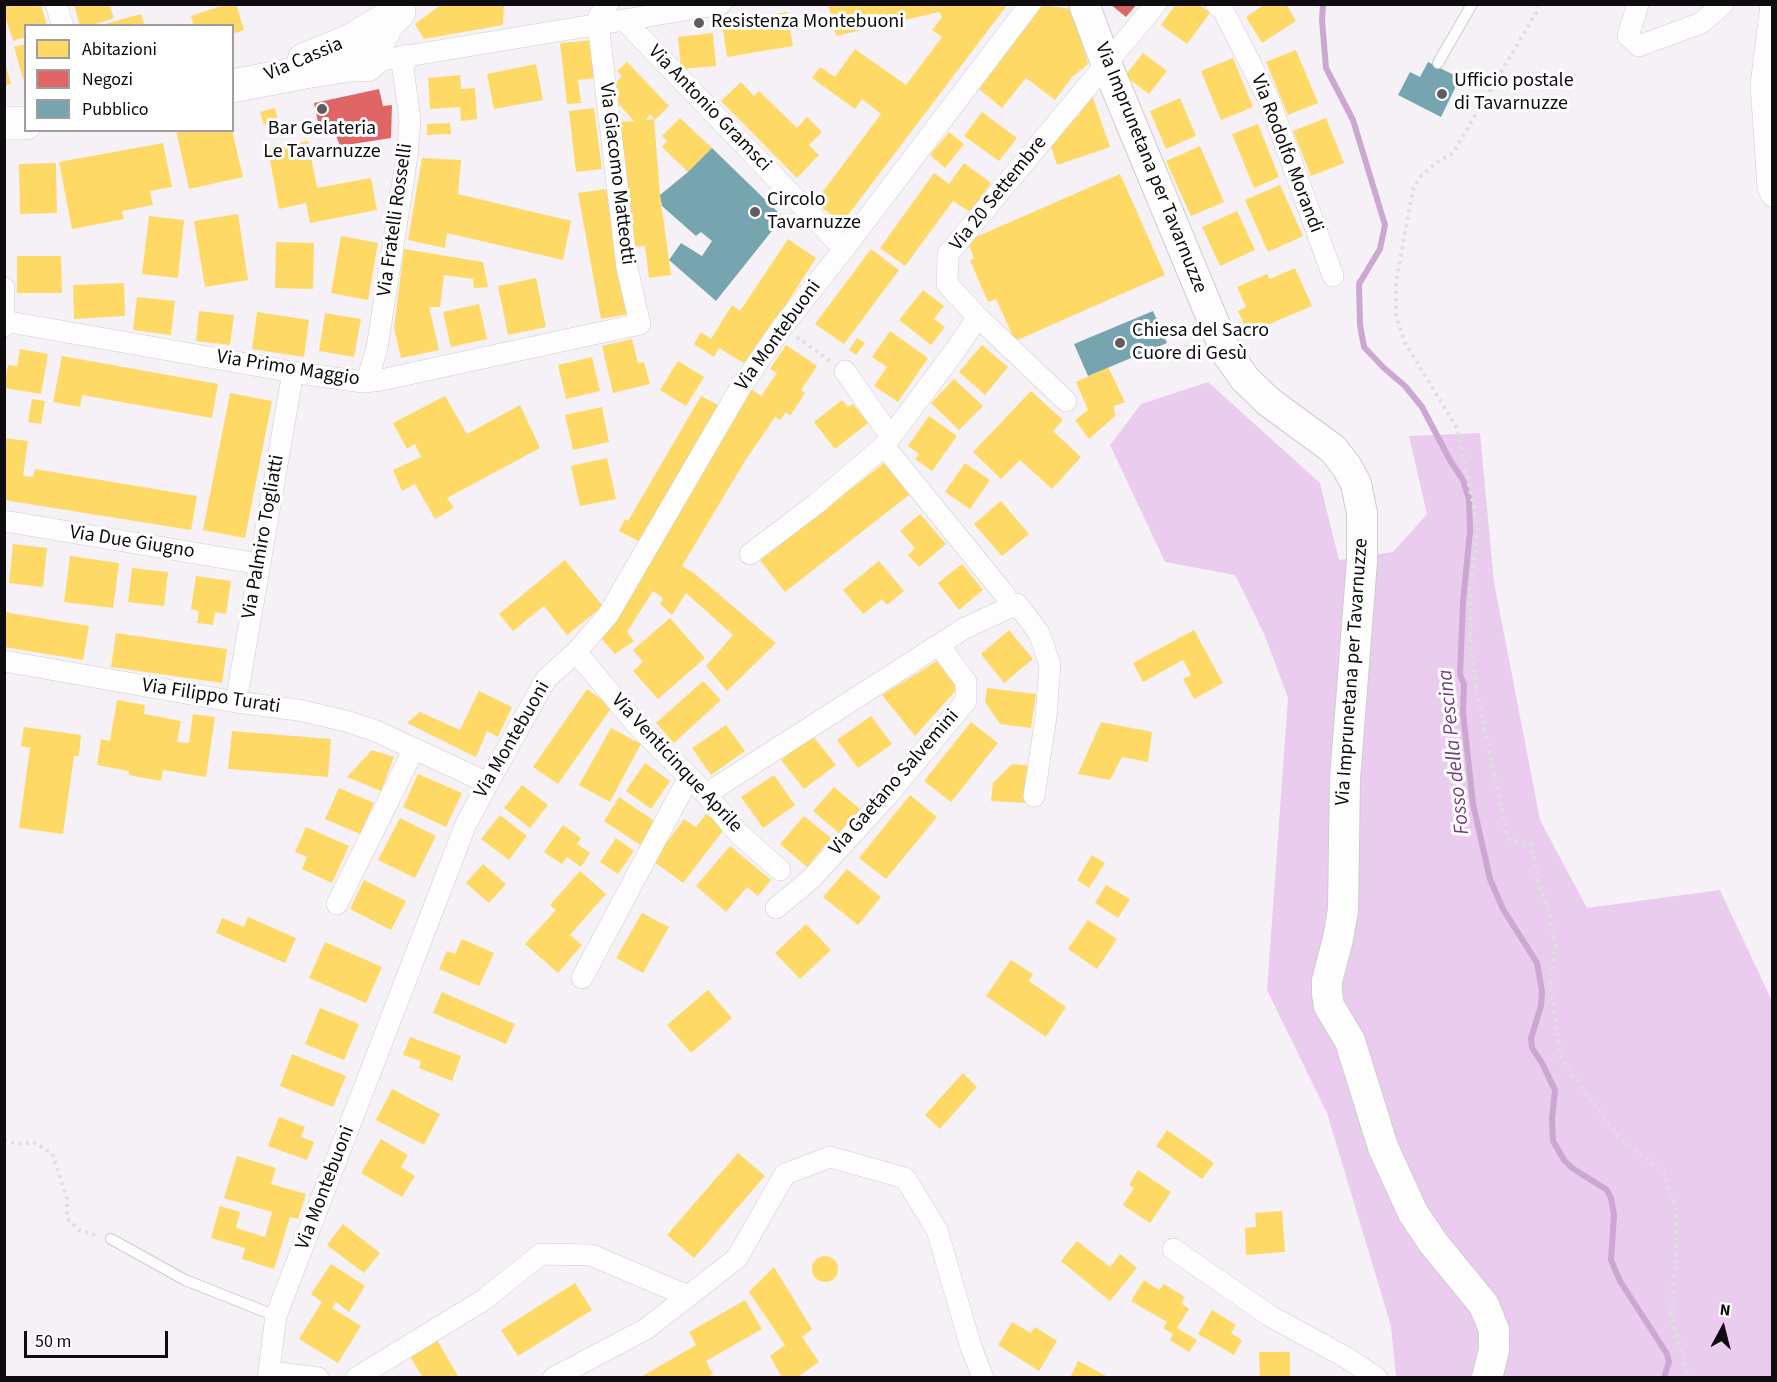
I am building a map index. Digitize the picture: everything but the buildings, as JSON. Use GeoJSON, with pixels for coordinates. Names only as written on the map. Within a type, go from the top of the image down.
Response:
{"type":"FeatureCollection","features":[{"type":"Feature","properties":{"kind":"main road","name":"Via Imprunetana per Tavarnuzze"},"geometry":{"type":"LineString","coordinates":[[1084,4],[1106,63],[1226,352],[1245,379],[1269,402],[1333,449],[1347,467],[1356,484],[1362,513],[1362,561],[1344,779],[1343,910],[1327,981],[1327,993],[1329,1006],[1350,1041],[1383,1147],[1413,1213],[1434,1244],[1484,1305],[1494,1330],[1494,1350],[1487,1377]]}},
{"type":"Feature","properties":{"kind":"main road"},"geometry":{"type":"LineString","coordinates":[[362,50],[404,8]]}},
{"type":"Feature","properties":{"kind":"main road","name":"Via Cassia"},"geometry":{"type":"LineString","coordinates":[[244,83],[362,50]]}},
{"type":"Feature","properties":{"kind":"main road"},"geometry":{"type":"LineString","coordinates":[[4,123],[24,123]]}},
{"type":"Feature","properties":{"kind":"street"},"geometry":{"type":"LineString","coordinates":[[56,4],[62,24]]}},
{"type":"Feature","properties":{"kind":"street"},"geometry":{"type":"LineString","coordinates":[[598,23],[599,16],[608,4]]}},
{"type":"Feature","properties":{"kind":"street"},"geometry":{"type":"LineString","coordinates":[[362,50],[416,54],[721,4]]}},
{"type":"Feature","properties":{"kind":"street","name":"Via Montebuoni"},"geometry":{"type":"LineString","coordinates":[[269,1375],[276,1316],[466,824],[488,783],[546,679],[576,652],[608,615],[742,385],[783,326],[1030,4]]}},
{"type":"Feature","properties":{"kind":"street"},"geometry":{"type":"LineString","coordinates":[[1106,63],[1156,4]]}},
{"type":"Feature","properties":{"kind":"street","name":"Via Rodolfo Morandi"},"geometry":{"type":"LineString","coordinates":[[1216,4],[1223,10],[1269,100],[1333,276]]}},
{"type":"Feature","properties":{"kind":"street"},"geometry":{"type":"LineString","coordinates":[[1638,4],[1628,36],[1640,46],[1701,23],[1724,4]]}},
{"type":"Feature","properties":{"kind":"street"},"geometry":{"type":"LineString","coordinates":[[1771,4],[1761,85],[1768,188],[1773,196]]}},
{"type":"Feature","properties":{"kind":"street","name":"Via Antonio Gramsci"},"geometry":{"type":"LineString","coordinates":[[624,20],[844,249]]}},
{"type":"Feature","properties":{"kind":"street","name":"Via Giacomo Matteotti"},"geometry":{"type":"LineString","coordinates":[[598,23],[627,268],[640,324]]}},
{"type":"Feature","properties":{"kind":"street","name":"Via Fratelli Rosselli"},"geometry":{"type":"LineString","coordinates":[[363,382],[369,375],[377,348],[406,156],[410,120],[403,69],[416,54]]}},
{"type":"Feature","properties":{"kind":"street","name":"Via 20 Settembre"},"geometry":{"type":"LineString","coordinates":[[1066,401],[947,284],[948,254],[1106,63]]}},
{"type":"Feature","properties":{"kind":"street"},"geometry":{"type":"LineString","coordinates":[[4,288],[5,323]]}},
{"type":"Feature","properties":{"kind":"street"},"geometry":{"type":"LineString","coordinates":[[750,554],[816,504],[888,441],[978,316]]}},
{"type":"Feature","properties":{"kind":"street","name":"Via Primo Maggio"},"geometry":{"type":"LineString","coordinates":[[5,323],[363,382],[640,324]]}},
{"type":"Feature","properties":{"kind":"street"},"geometry":{"type":"LineString","coordinates":[[845,371],[888,441],[1005,595]]}},
{"type":"Feature","properties":{"kind":"street","name":"Via Palmiro Togliatti"},"geometry":{"type":"LineString","coordinates":[[236,702],[293,372]]}},
{"type":"Feature","properties":{"kind":"street","name":"Via Due Giugno"},"geometry":{"type":"LineString","coordinates":[[4,522],[260,564]]}},
{"type":"Feature","properties":{"kind":"street"},"geometry":{"type":"LineString","coordinates":[[706,794],[965,628],[1017,604],[1039,633],[1050,665],[1046,717],[1034,796]]}},
{"type":"Feature","properties":{"kind":"street","name":"Via Gaetano Salvemini"},"geometry":{"type":"LineString","coordinates":[[776,908],[811,879],[888,795],[966,701],[966,682],[939,645]]}},
{"type":"Feature","properties":{"kind":"street","name":"Via Venticinque Aprile"},"geometry":{"type":"LineString","coordinates":[[576,652],[637,725],[706,794],[738,832],[780,870]]}},
{"type":"Feature","properties":{"kind":"street","name":"Via Filippo Turati"},"geometry":{"type":"LineString","coordinates":[[4,661],[236,702],[298,710],[346,721],[376,731],[488,783]]}},
{"type":"Feature","properties":{"kind":"street"},"geometry":{"type":"LineString","coordinates":[[337,904],[414,748]]}},
{"type":"Feature","properties":{"kind":"street"},"geometry":{"type":"LineString","coordinates":[[582,978],[689,777]]}},
{"type":"Feature","properties":{"kind":"street"},"geometry":{"type":"LineString","coordinates":[[553,1377],[646,1329],[737,1258],[785,1174],[830,1156],[905,1178],[937,1230],[970,1344],[983,1377]]}},
{"type":"Feature","properties":{"kind":"street"},"geometry":{"type":"LineString","coordinates":[[1173,1249],[1270,1316],[1377,1377]]}},
{"type":"Feature","properties":{"kind":"street"},"geometry":{"type":"LineString","coordinates":[[356,1377],[482,1301],[541,1254],[591,1255],[688,1296]]}},
{"type":"Feature","properties":{"kind":"street"},"geometry":{"type":"LineString","coordinates":[[269,1375],[318,1377]]}},
{"type":"Feature","properties":{"kind":"lane"},"geometry":{"type":"LineString","coordinates":[[1438,63],[1472,4]]}},
{"type":"Feature","properties":{"kind":"lane"},"geometry":{"type":"LineString","coordinates":[[111,1239],[185,1280],[276,1316]]}},
{"type":"Feature","properties":{"kind":"path"},"geometry":{"type":"LineString","coordinates":[[1537,4],[1536,13],[1453,153],[1437,162],[1421,176],[1413,189],[1396,282],[1396,315],[1404,341],[1457,428],[1478,527],[1471,588],[1470,640],[1476,688],[1508,839],[1532,844],[1538,881],[1549,914],[1556,947],[1550,980],[1561,1059],[1618,1136],[1664,1173],[1676,1208],[1671,1317],[1689,1377]]}},
{"type":"Feature","properties":{"kind":"path"},"geometry":{"type":"LineString","coordinates":[[783,326],[845,371]]}},
{"type":"Feature","properties":{"kind":"path"},"geometry":{"type":"LineString","coordinates":[[4,1140],[18,1144],[33,1142],[52,1153],[67,1198],[67,1218],[79,1230],[111,1239]]}},
{"type":"Feature","properties":{"kind":"shaded area"},"geometry":{"type":"Polygon","coordinates":[[[1208,382],[1320,483],[1339,560],[1393,552],[1427,514],[1409,436],[1480,433],[1494,582],[1540,820],[1587,908],[1720,890],[1772,1001],[1772,1377],[1396,1377],[1391,1326],[1327,1113],[1267,990],[1288,698],[1265,636],[1235,575],[1165,562],[1110,445],[1141,404],[1208,382]]]}},
{"type":"Feature","properties":{"kind":"waterway","name":"Fosso della Pescina"},"geometry":{"type":"LineString","coordinates":[[1323,4],[1326,68],[1353,120],[1385,225],[1380,249],[1359,284],[1360,325],[1364,347],[1405,386],[1422,407],[1463,480],[1469,499],[1470,531],[1463,602],[1460,675],[1464,684],[1463,713],[1473,804],[1490,879],[1503,909],[1537,963],[1542,991],[1541,1006],[1531,1038],[1532,1048],[1555,1090],[1552,1119],[1553,1141],[1564,1160],[1572,1168],[1607,1190],[1611,1198],[1614,1215],[1611,1260],[1620,1281],[1667,1354],[1669,1362],[1664,1378]]}},
{"type":"Feature","properties":{"kind":"place","name":"Resistenza Montebuoni"},"geometry":{"type":"Point","coordinates":[699,23]}},
{"type":"Feature","properties":{"kind":"place","name":"Ufficio postale di Tavarnuzze"},"geometry":{"type":"Point","coordinates":[1442,94]}},
{"type":"Feature","properties":{"kind":"place","name":"Bar Gelateria Le Tavarnuzze"},"geometry":{"type":"Point","coordinates":[322,109]}},
{"type":"Feature","properties":{"kind":"place","name":"Circolo Tavarnuzze"},"geometry":{"type":"Point","coordinates":[755,212]}},
{"type":"Feature","properties":{"kind":"place","name":"Chiesa del Sacro Cuore di Gesù"},"geometry":{"type":"Point","coordinates":[1120,343]}}]}
